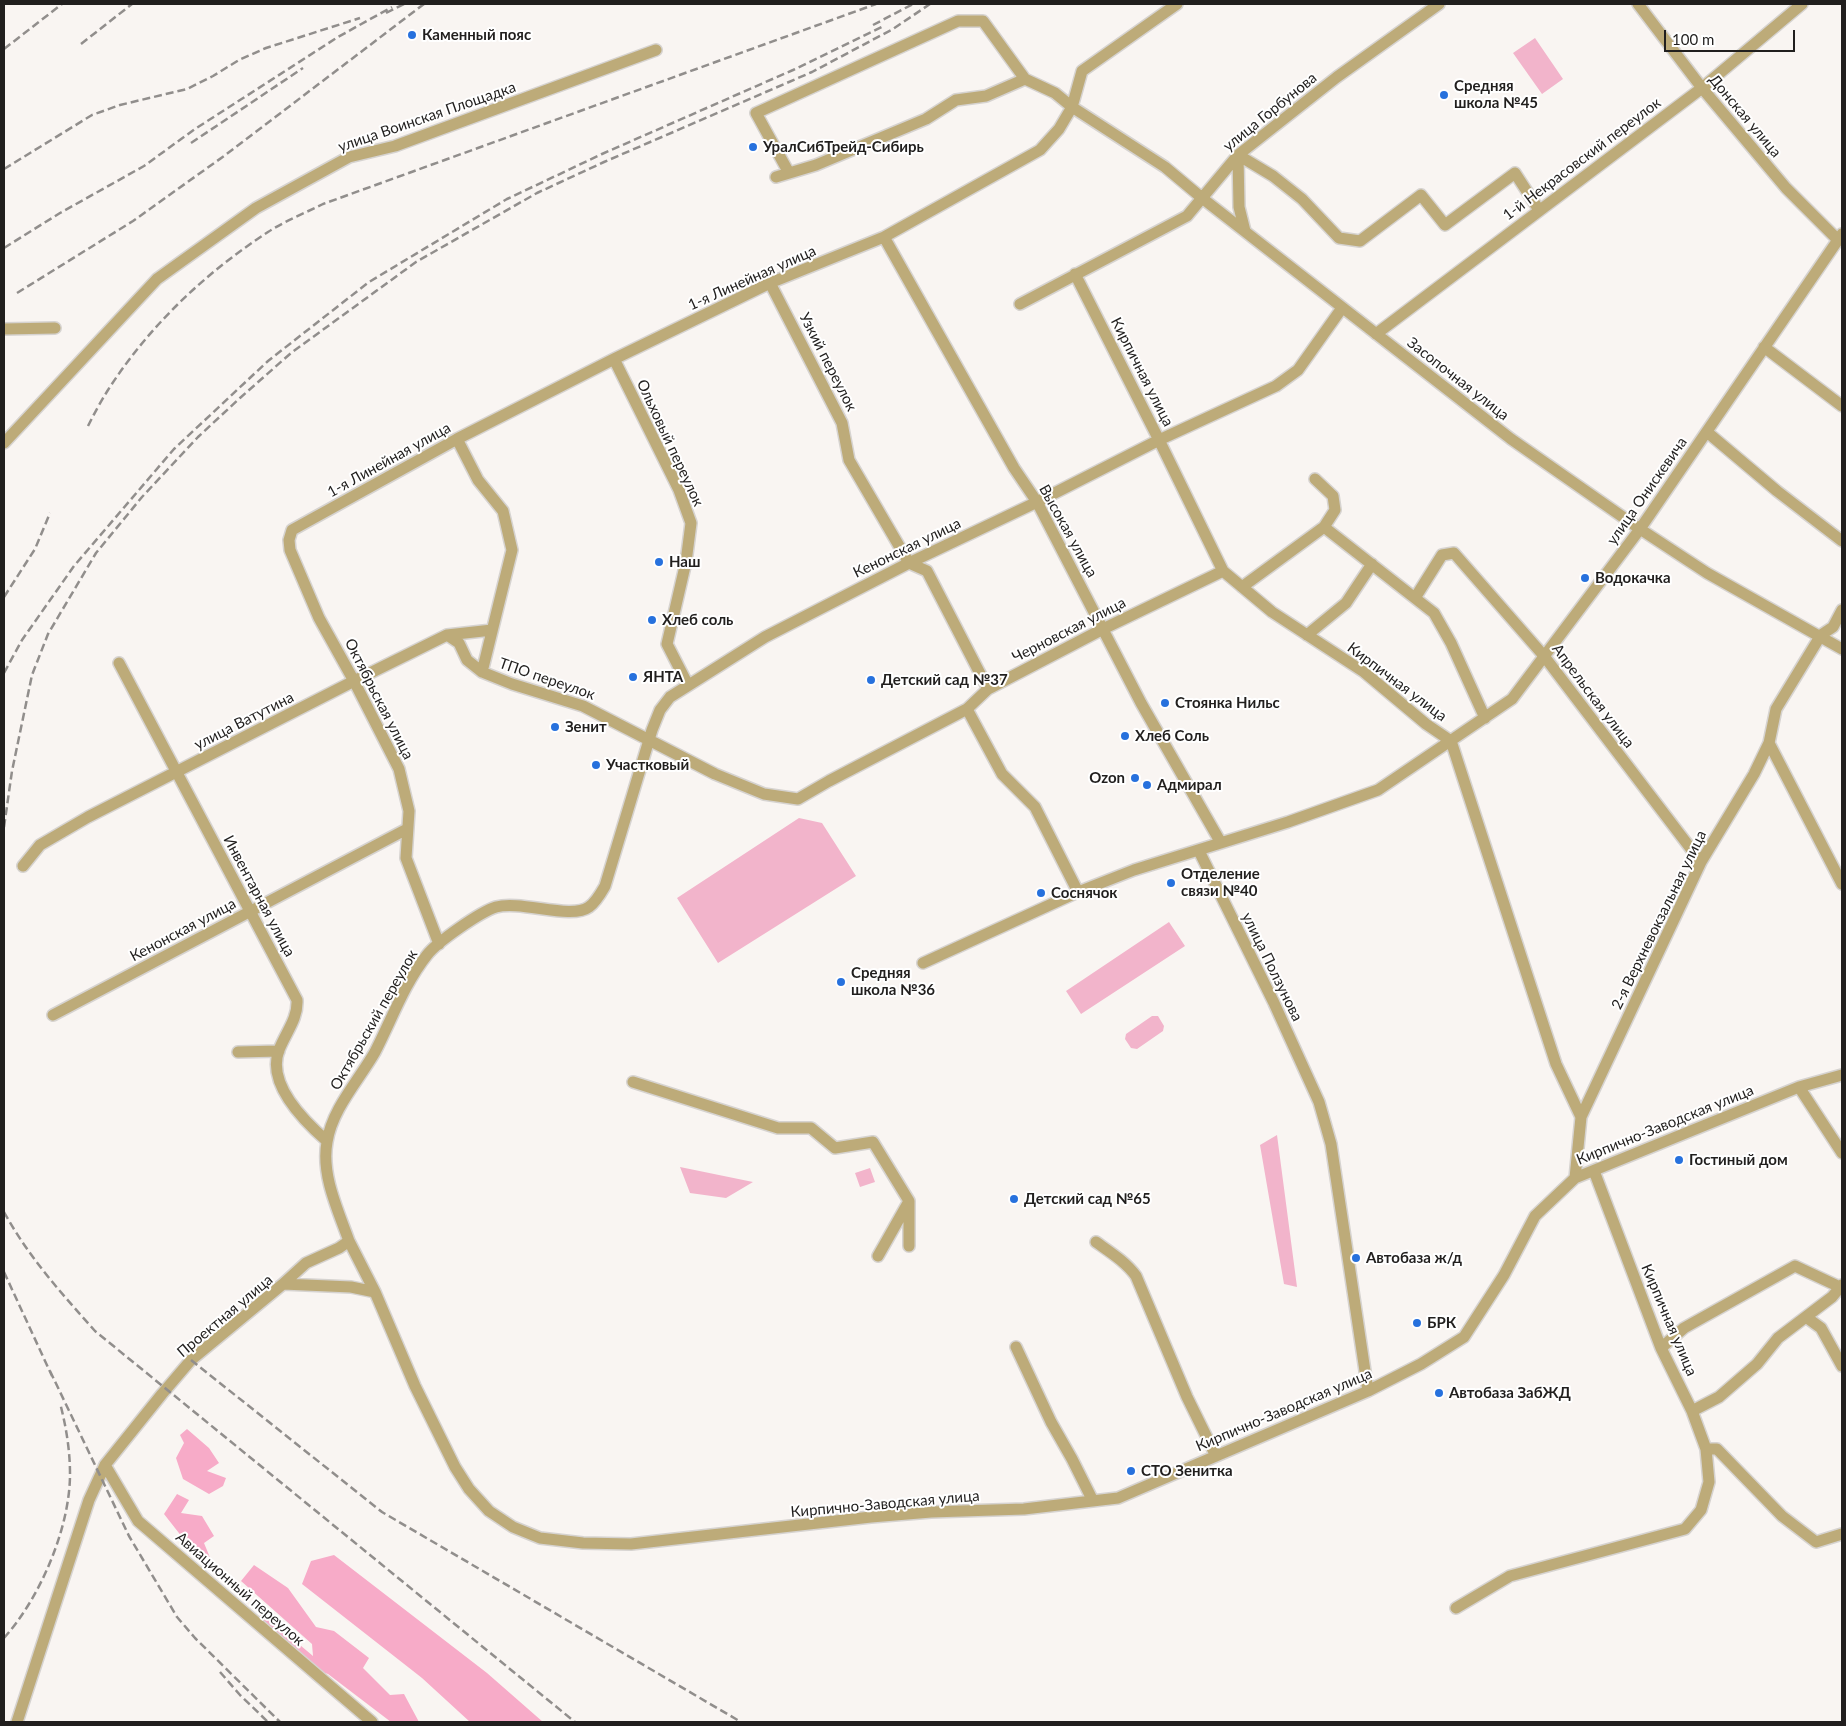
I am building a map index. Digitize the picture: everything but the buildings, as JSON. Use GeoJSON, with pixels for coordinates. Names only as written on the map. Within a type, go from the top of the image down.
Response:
{"type":"FeatureCollection","features":[{"type":"Feature","properties":{"kind":"street","name":"1-я Линейная улица"},"geometry":{"type":"LineString","coordinates":[[292,530],[457,439],[614,359],[770,283],[884,236],[1040,150],[1059,129],[1072,107],[1082,72],[1177,4]]}},
{"type":"Feature","properties":{"kind":"street","name":"улица Горбунова"},"geometry":{"type":"LineString","coordinates":[[1020,304],[1187,216],[1238,155],[1336,77],[1439,4]]}},
{"type":"Feature","properties":{"kind":"street","name":"Донская улица"},"geometry":{"type":"LineString","coordinates":[[1638,4],[1702,88],[1786,188],[1840,237]]}},
{"type":"Feature","properties":{"kind":"street","name":"1-й Некрасовский переулок"},"geometry":{"type":"LineString","coordinates":[[1376,334],[1702,88],[1802,4]]}},
{"type":"Feature","properties":{"kind":"street"},"geometry":{"type":"LineString","coordinates":[[776,177],[816,165],[926,119],[956,100],[986,96],[1025,79],[983,21],[958,21],[756,113],[788,173]]}},
{"type":"Feature","properties":{"kind":"street","name":"улица Воинская Площадка"},"geometry":{"type":"LineString","coordinates":[[4,442],[157,279],[256,208],[349,157],[395,146],[656,50]]}},
{"type":"Feature","properties":{"kind":"street","name":"Засопочная улица"},"geometry":{"type":"LineString","coordinates":[[1025,79],[1055,93],[1072,107],[1165,167],[1245,232],[1511,439],[1640,529],[1707,573],[1842,648]]}},
{"type":"Feature","properties":{"kind":"street"},"geometry":{"type":"LineString","coordinates":[[1238,155],[1239,206],[1245,232]]}},
{"type":"Feature","properties":{"kind":"street"},"geometry":{"type":"LineString","coordinates":[[1238,155],[1273,176],[1302,199],[1339,238],[1360,241],[1421,195],[1444,225],[1515,174],[1539,210]]}},
{"type":"Feature","properties":{"kind":"street","name":"Высокая улица"},"geometry":{"type":"LineString","coordinates":[[884,236],[1014,468],[1037,502],[1141,703],[1220,843]]}},
{"type":"Feature","properties":{"kind":"street","name":"улица Онискевича"},"geometry":{"type":"LineString","coordinates":[[1199,851],[1378,790],[1512,699],[1640,529],[1840,237]]}},
{"type":"Feature","properties":{"kind":"street","name":"Кирпичная улица"},"geometry":{"type":"LineString","coordinates":[[1075,274],[1160,440],[1223,570],[1272,612],[1364,672],[1426,724],[1451,741],[1556,1064],[1581,1117]]}},
{"type":"Feature","properties":{"kind":"street","name":"Узкий переулок"},"geometry":{"type":"LineString","coordinates":[[770,283],[842,424],[849,460],[909,563]]}},
{"type":"Feature","properties":{"kind":"street","name":"Кенонская улица"},"geometry":{"type":"LineString","coordinates":[[589,907],[598,898],[609,874],[649,739],[664,704],[688,685],[765,637],[909,563],[1037,502],[1160,440],[1276,386],[1298,370],[1342,308]]}},
{"type":"Feature","properties":{"kind":"street"},"geometry":{"type":"LineString","coordinates":[[4,329],[55,328]]}},
{"type":"Feature","properties":{"kind":"street"},"geometry":{"type":"LineString","coordinates":[[1764,347],[1842,406]]}},
{"type":"Feature","properties":{"kind":"street","name":"Ольховый переулок"},"geometry":{"type":"LineString","coordinates":[[614,359],[679,490],[691,523],[686,562],[667,644],[688,685]]}},
{"type":"Feature","properties":{"kind":"street"},"geometry":{"type":"LineString","coordinates":[[1708,432],[1777,491],[1842,541]]}},
{"type":"Feature","properties":{"kind":"street","name":"ТПО переулок"},"geometry":{"type":"LineString","coordinates":[[457,439],[478,480],[503,511],[512,550],[482,672],[512,684],[583,706],[715,774],[764,794],[798,799],[829,781]]}},
{"type":"Feature","properties":{"kind":"street"},"geometry":{"type":"LineString","coordinates":[[1242,587],[1324,527],[1335,510],[1333,496],[1315,479]]}},
{"type":"Feature","properties":{"kind":"street"},"geometry":{"type":"LineString","coordinates":[[1324,527],[1434,613],[1451,643],[1484,718]]}},
{"type":"Feature","properties":{"kind":"street","name":"Октябрьская улица"},"geometry":{"type":"LineString","coordinates":[[292,530],[289,540],[290,550],[319,618],[399,768],[409,811],[406,858],[439,944]]}},
{"type":"Feature","properties":{"kind":"street","name":"Апрельская улица"},"geometry":{"type":"LineString","coordinates":[[1415,598],[1442,555],[1454,553],[1544,656],[1701,862]]}},
{"type":"Feature","properties":{"kind":"street"},"geometry":{"type":"LineString","coordinates":[[909,563],[927,571],[988,689]]}},
{"type":"Feature","properties":{"kind":"street"},"geometry":{"type":"LineString","coordinates":[[1307,635],[1346,603],[1372,564]]}},
{"type":"Feature","properties":{"kind":"street","name":"Черновская улица"},"geometry":{"type":"LineString","coordinates":[[829,781],[967,709],[988,689],[1103,629],[1223,570]]}},
{"type":"Feature","properties":{"kind":"street","name":"2-я Верхневокзальная улица"},"geometry":{"type":"LineString","coordinates":[[1575,1178],[1581,1117],[1701,862],[1754,774],[1769,743],[1776,709],[1821,635],[1832,627],[1842,610]]}},
{"type":"Feature","properties":{"kind":"street","name":"улица Ватутина"},"geometry":{"type":"LineString","coordinates":[[23,866],[40,846],[88,817],[354,681],[447,635],[492,630]]}},
{"type":"Feature","properties":{"kind":"street"},"geometry":{"type":"LineString","coordinates":[[447,635],[459,643],[467,660],[482,672]]}},
{"type":"Feature","properties":{"kind":"street","name":"Инвентарная улица"},"geometry":{"type":"LineString","coordinates":[[119,663],[297,1000],[297,1011],[278,1051],[276,1060],[278,1073],[285,1095],[327,1141]]}},
{"type":"Feature","properties":{"kind":"street"},"geometry":{"type":"LineString","coordinates":[[967,709],[1002,774],[1035,807],[1078,892]]}},
{"type":"Feature","properties":{"kind":"street"},"geometry":{"type":"LineString","coordinates":[[1769,743],[1842,884]]}},
{"type":"Feature","properties":{"kind":"street","name":"Кенонская улица"},"geometry":{"type":"LineString","coordinates":[[53,1015],[408,829]]}},
{"type":"Feature","properties":{"kind":"street"},"geometry":{"type":"LineString","coordinates":[[923,963],[1078,892],[1142,867],[1199,851]]}},
{"type":"Feature","properties":{"kind":"street","name":"улица Ползунова"},"geometry":{"type":"LineString","coordinates":[[1199,851],[1274,1003],[1318,1102],[1331,1144],[1368,1391]]}},
{"type":"Feature","properties":{"kind":"street","name":"Октябрьский переулок"},"geometry":{"type":"LineString","coordinates":[[375,1292],[349,1241],[329,1184],[326,1157],[327,1141],[336,1116],[374,1052],[407,986],[428,954],[439,944],[471,921],[496,908],[520,905],[574,911],[589,907]]}},
{"type":"Feature","properties":{"kind":"street"},"geometry":{"type":"LineString","coordinates":[[238,1052],[278,1051]]}},
{"type":"Feature","properties":{"kind":"street","name":"Кирпично-Заводская улица"},"geometry":{"type":"LineString","coordinates":[[375,1292],[415,1386],[464,1482],[489,1511],[513,1527],[540,1538],[583,1544],[631,1544],[871,1517],[931,1512],[1024,1509],[1118,1498],[1368,1391],[1421,1364],[1464,1337],[1504,1275],[1534,1216],[1575,1178],[1799,1087],[1842,1074]]}},
{"type":"Feature","properties":{"kind":"street"},"geometry":{"type":"LineString","coordinates":[[632,1082],[778,1128],[811,1128],[836,1148],[873,1142],[909,1201],[909,1246]]}},
{"type":"Feature","properties":{"kind":"street"},"geometry":{"type":"LineString","coordinates":[[1799,1087],[1842,1154]]}},
{"type":"Feature","properties":{"kind":"street","name":"Кирпичная улица"},"geometry":{"type":"LineString","coordinates":[[1456,1608],[1510,1576],[1685,1529],[1701,1510],[1709,1482],[1706,1449],[1692,1411],[1661,1348],[1594,1171]]}},
{"type":"Feature","properties":{"kind":"street"},"geometry":{"type":"LineString","coordinates":[[878,1256],[909,1201]]}},
{"type":"Feature","properties":{"kind":"street"},"geometry":{"type":"LineString","coordinates":[[283,1284],[306,1263],[339,1248],[349,1241]]}},
{"type":"Feature","properties":{"kind":"street"},"geometry":{"type":"LineString","coordinates":[[1096,1242],[1118,1258],[1136,1276],[1187,1397],[1216,1456]]}},
{"type":"Feature","properties":{"kind":"street"},"geometry":{"type":"LineString","coordinates":[[1661,1348],[1684,1328],[1795,1266],[1842,1286],[1832,1297],[1778,1338],[1757,1364],[1719,1397],[1692,1411]]}},
{"type":"Feature","properties":{"kind":"street","name":"Проектная улица"},"geometry":{"type":"LineString","coordinates":[[18,1722],[89,1500],[105,1465],[162,1394],[191,1360],[283,1284],[351,1287],[375,1292]]}},
{"type":"Feature","properties":{"kind":"street"},"geometry":{"type":"LineString","coordinates":[[1806,1317],[1821,1328],[1842,1366]]}},
{"type":"Feature","properties":{"kind":"street"},"geometry":{"type":"LineString","coordinates":[[1016,1347],[1051,1422],[1093,1501]]}},
{"type":"Feature","properties":{"kind":"street"},"geometry":{"type":"LineString","coordinates":[[1706,1449],[1717,1449],[1782,1516],[1816,1542],[1842,1534]]}},
{"type":"Feature","properties":{"kind":"street","name":"Авиационный переулок"},"geometry":{"type":"LineString","coordinates":[[105,1465],[138,1521],[372,1722]]}},
{"type":"Feature","properties":{"kind":"shaded area"},"geometry":{"type":"Polygon","coordinates":[[[1535,38],[1563,79],[1542,94],[1513,53],[1535,38]]]}},
{"type":"Feature","properties":{"kind":"shaded area"},"geometry":{"type":"Polygon","coordinates":[[[799,818],[822,823],[856,876],[718,963],[677,898],[799,818]]]}},
{"type":"Feature","properties":{"kind":"shaded area"},"geometry":{"type":"Polygon","coordinates":[[[1169,922],[1185,946],[1081,1014],[1066,991],[1169,922]]]}},
{"type":"Feature","properties":{"kind":"shaded area"},"geometry":{"type":"Polygon","coordinates":[[[1152,1016],[1158,1016],[1164,1026],[1163,1031],[1137,1049],[1131,1048],[1125,1039],[1126,1034],[1152,1016]]]}},
{"type":"Feature","properties":{"kind":"shaded area"},"geometry":{"type":"Polygon","coordinates":[[[1277,1135],[1297,1287],[1284,1284],[1260,1145],[1277,1135]]]}},
{"type":"Feature","properties":{"kind":"shaded area"},"geometry":{"type":"Polygon","coordinates":[[[680,1167],[753,1182],[726,1198],[690,1193],[680,1167]]]}},
{"type":"Feature","properties":{"kind":"shaded area"},"geometry":{"type":"Polygon","coordinates":[[[870,1168],[875,1182],[860,1187],[855,1173],[870,1168]]]}},
{"type":"Feature","properties":{"kind":"shaded area"},"geometry":{"type":"Polygon","coordinates":[[[187,1429],[209,1448],[219,1463],[207,1471],[226,1478],[223,1486],[209,1494],[183,1479],[176,1458],[184,1443],[180,1435],[187,1429]]]}},
{"type":"Feature","properties":{"kind":"shaded area"},"geometry":{"type":"Polygon","coordinates":[[[177,1494],[189,1500],[181,1513],[202,1516],[214,1536],[204,1543],[211,1560],[204,1565],[164,1514],[177,1494]]]}},
{"type":"Feature","properties":{"kind":"shaded area"},"geometry":{"type":"Polygon","coordinates":[[[334,1555],[487,1673],[543,1722],[470,1722],[422,1678],[302,1584],[311,1561],[334,1555]]]}},
{"type":"Feature","properties":{"kind":"shaded area"},"geometry":{"type":"Polygon","coordinates":[[[254,1565],[288,1588],[316,1627],[334,1631],[369,1658],[363,1668],[390,1695],[404,1694],[419,1722],[391,1722],[328,1674],[319,1671],[259,1617],[262,1613],[313,1656],[312,1644],[241,1581],[254,1565]]]}},
{"type":"Feature","properties":{"kind":"railway"},"geometry":{"type":"LineString","coordinates":[[4,49],[62,4]]}},
{"type":"Feature","properties":{"kind":"railway"},"geometry":{"type":"LineString","coordinates":[[81,44],[132,4]]}},
{"type":"Feature","properties":{"kind":"railway"},"geometry":{"type":"LineString","coordinates":[[386,13],[404,4]]}},
{"type":"Feature","properties":{"kind":"railway"},"geometry":{"type":"LineString","coordinates":[[17,293],[133,221],[224,156],[424,4]]}},
{"type":"Feature","properties":{"kind":"railway"},"geometry":{"type":"LineString","coordinates":[[88,426],[105,394],[141,344],[180,302],[222,265],[281,224],[323,204],[876,4]]}},
{"type":"Feature","properties":{"kind":"railway"},"geometry":{"type":"LineString","coordinates":[[873,25],[913,4]]}},
{"type":"Feature","properties":{"kind":"railway"},"geometry":{"type":"LineString","coordinates":[[4,827],[12,771],[32,675],[48,634],[96,553],[142,497],[198,437],[240,398],[291,353],[416,262],[537,193],[812,72],[893,29],[930,4]]}},
{"type":"Feature","properties":{"kind":"railway"},"geometry":{"type":"LineString","coordinates":[[4,248],[60,213],[144,166],[195,129],[338,37],[392,7]]}},
{"type":"Feature","properties":{"kind":"railway"},"geometry":{"type":"LineString","coordinates":[[4,169],[92,115],[120,105],[187,89],[239,60],[266,48],[360,18]]}},
{"type":"Feature","properties":{"kind":"railway"},"geometry":{"type":"LineString","coordinates":[[4,673],[22,640],[74,566],[174,449],[268,361],[369,282],[507,199],[602,154],[793,70],[884,26]]}},
{"type":"Feature","properties":{"kind":"railway"},"geometry":{"type":"LineString","coordinates":[[191,143],[303,68]]}},
{"type":"Feature","properties":{"kind":"railway"},"geometry":{"type":"LineString","coordinates":[[4,597],[35,549],[50,513]]}},
{"type":"Feature","properties":{"kind":"railway"},"geometry":{"type":"LineString","coordinates":[[4,1212],[34,1259],[95,1331],[575,1722]]}},
{"type":"Feature","properties":{"kind":"railway"},"geometry":{"type":"LineString","coordinates":[[4,1272],[52,1376]]}},
{"type":"Feature","properties":{"kind":"railway"},"geometry":{"type":"LineString","coordinates":[[191,1360],[382,1512],[741,1722]]}},
{"type":"Feature","properties":{"kind":"railway"},"geometry":{"type":"LineString","coordinates":[[50,1371],[129,1536],[177,1617],[195,1638],[280,1722]]}},
{"type":"Feature","properties":{"kind":"railway"},"geometry":{"type":"LineString","coordinates":[[4,1638],[30,1603],[41,1583],[59,1539],[65,1517],[69,1495],[70,1465],[60,1403]]}},
{"type":"Feature","properties":{"kind":"railway"},"geometry":{"type":"LineString","coordinates":[[220,1672],[240,1695],[268,1722]]}},
{"type":"Feature","properties":{"kind":"place","name":"Каменный пояс"},"geometry":{"type":"Point","coordinates":[412,35]}},
{"type":"Feature","properties":{"kind":"place","name":"Средняя школа №45"},"geometry":{"type":"Point","coordinates":[1444,95]}},
{"type":"Feature","properties":{"kind":"place","name":"УралСибТрейд-Сибирь"},"geometry":{"type":"Point","coordinates":[753,147]}},
{"type":"Feature","properties":{"kind":"place","name":"Наш"},"geometry":{"type":"Point","coordinates":[659,562]}},
{"type":"Feature","properties":{"kind":"place","name":"Водокачка"},"geometry":{"type":"Point","coordinates":[1585,578]}},
{"type":"Feature","properties":{"kind":"place","name":"Хлеб соль"},"geometry":{"type":"Point","coordinates":[652,620]}},
{"type":"Feature","properties":{"kind":"place","name":"ЯНТА"},"geometry":{"type":"Point","coordinates":[633,677]}},
{"type":"Feature","properties":{"kind":"place","name":"Детский сад №37"},"geometry":{"type":"Point","coordinates":[871,680]}},
{"type":"Feature","properties":{"kind":"place","name":"Стоянка Нильс"},"geometry":{"type":"Point","coordinates":[1165,703]}},
{"type":"Feature","properties":{"kind":"place","name":"Зенит"},"geometry":{"type":"Point","coordinates":[555,727]}},
{"type":"Feature","properties":{"kind":"place","name":"Хлеб Соль"},"geometry":{"type":"Point","coordinates":[1125,736]}},
{"type":"Feature","properties":{"kind":"place","name":"Участковый"},"geometry":{"type":"Point","coordinates":[596,765]}},
{"type":"Feature","properties":{"kind":"place","name":"Ozon"},"geometry":{"type":"Point","coordinates":[1135,778]}},
{"type":"Feature","properties":{"kind":"place","name":"Адмирал"},"geometry":{"type":"Point","coordinates":[1147,785]}},
{"type":"Feature","properties":{"kind":"place","name":"Отделение связи №40"},"geometry":{"type":"Point","coordinates":[1171,883]}},
{"type":"Feature","properties":{"kind":"place","name":"Соснячок"},"geometry":{"type":"Point","coordinates":[1041,893]}},
{"type":"Feature","properties":{"kind":"place","name":"Средняя школа №36"},"geometry":{"type":"Point","coordinates":[841,982]}},
{"type":"Feature","properties":{"kind":"place","name":"Гостиный дом"},"geometry":{"type":"Point","coordinates":[1679,1160]}},
{"type":"Feature","properties":{"kind":"place","name":"Детский сад №65"},"geometry":{"type":"Point","coordinates":[1014,1199]}},
{"type":"Feature","properties":{"kind":"place","name":"Автобаза ж/д"},"geometry":{"type":"Point","coordinates":[1356,1258]}},
{"type":"Feature","properties":{"kind":"place","name":"БРК"},"geometry":{"type":"Point","coordinates":[1417,1323]}},
{"type":"Feature","properties":{"kind":"place","name":"Автобаза ЗабЖД"},"geometry":{"type":"Point","coordinates":[1439,1393]}},
{"type":"Feature","properties":{"kind":"place","name":"СТО Зенитка"},"geometry":{"type":"Point","coordinates":[1131,1471]}}]}
